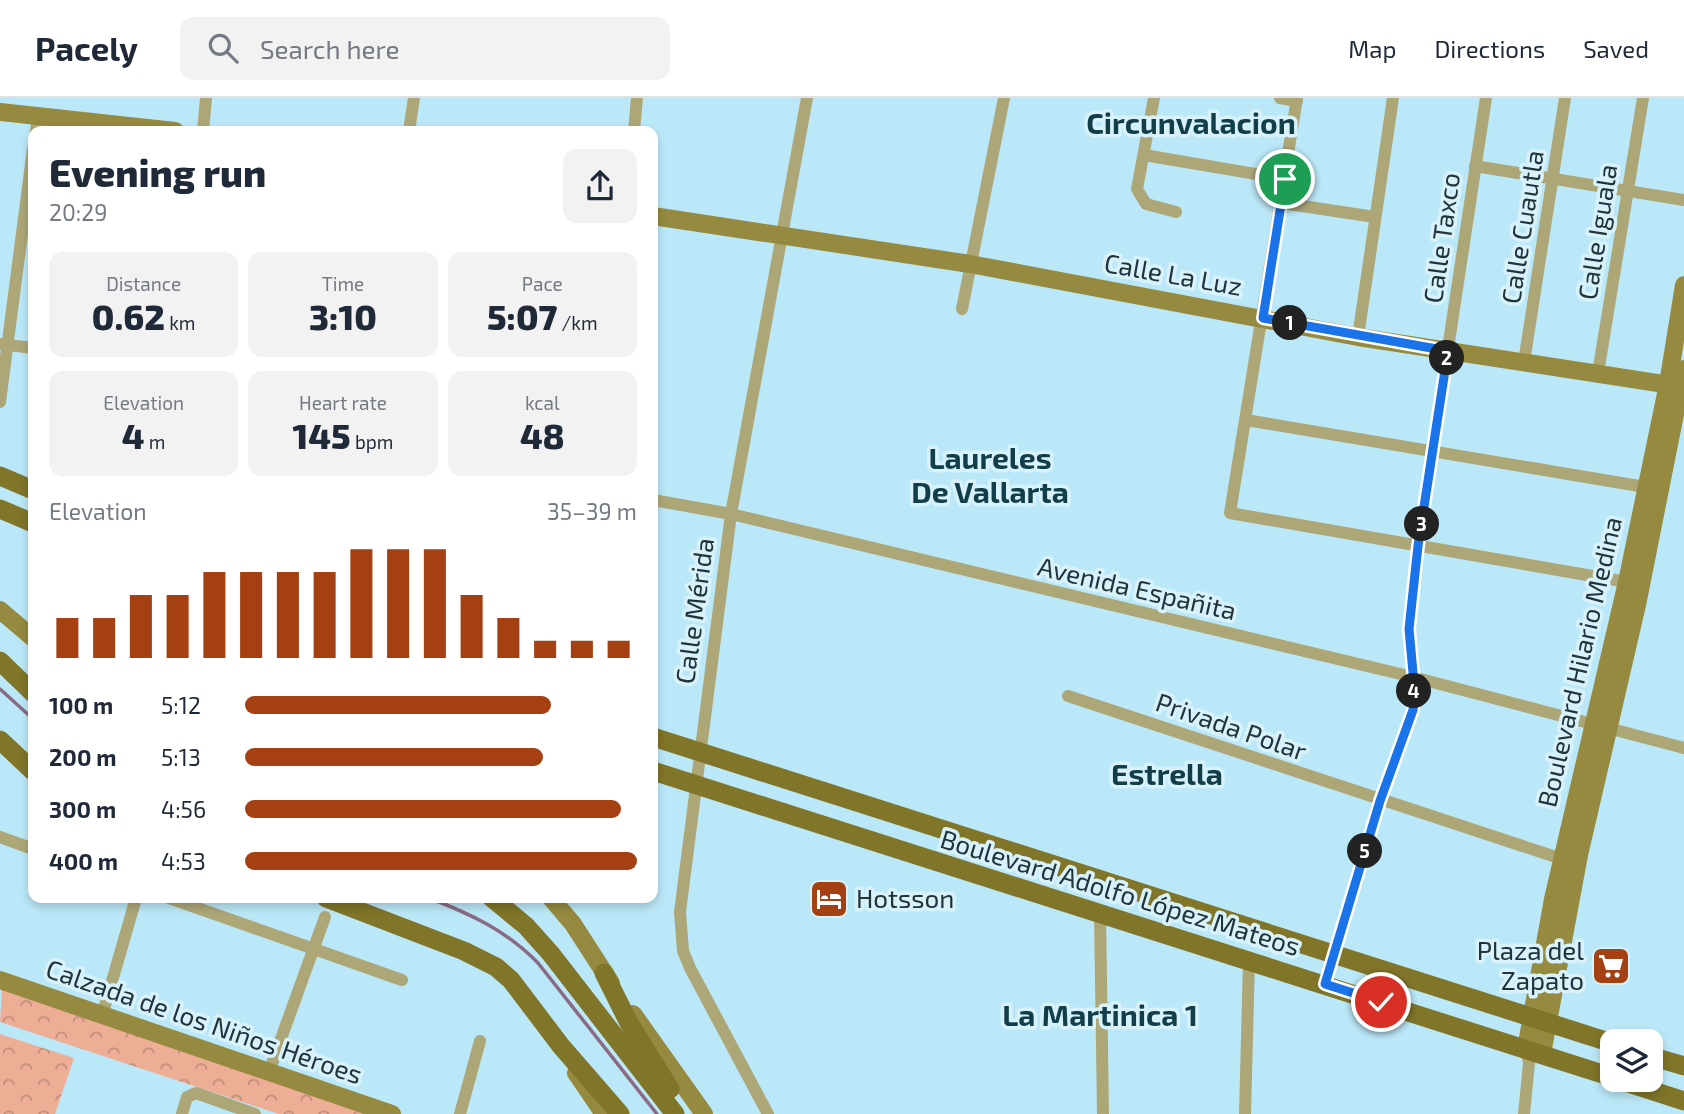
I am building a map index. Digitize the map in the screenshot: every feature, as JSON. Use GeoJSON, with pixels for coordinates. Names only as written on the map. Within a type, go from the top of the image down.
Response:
{"type":"FeatureCollection","features":[{"type":"Feature","properties":{"kind":"main road"},"geometry":{"type":"LineString","coordinates":[[0,476],[28,487]]}},
{"type":"Feature","properties":{"kind":"main road"},"geometry":{"type":"LineString","coordinates":[[0,509],[28,521]]}},
{"type":"Feature","properties":{"kind":"main road"},"geometry":{"type":"LineString","coordinates":[[0,661],[28,688]]}},
{"type":"Feature","properties":{"kind":"main road","name":"Boulevard Adolfo López Mateos"},"geometry":{"type":"LineString","coordinates":[[658,739],[1600,1039]]}},
{"type":"Feature","properties":{"kind":"main road"},"geometry":{"type":"LineString","coordinates":[[0,740],[28,766]]}},
{"type":"Feature","properties":{"kind":"main road","name":"Boulevard Adolfo López Mateos"},"geometry":{"type":"LineString","coordinates":[[658,773],[812,824],[1325,984],[1533,1055],[1600,1074]]}},
{"type":"Feature","properties":{"kind":"main road"},"geometry":{"type":"LineString","coordinates":[[812,824],[822,792]]}},
{"type":"Feature","properties":{"kind":"main road"},"geometry":{"type":"LineString","coordinates":[[498,903],[526,926],[551,954],[675,1114]]}},
{"type":"Feature","properties":{"kind":"main road"},"geometry":{"type":"LineString","coordinates":[[326,908],[464,951],[496,967],[511,980],[561,1046],[620,1114]]}},
{"type":"Feature","properties":{"kind":"main road"},"geometry":{"type":"LineString","coordinates":[[604,973],[629,1023],[685,1114]]}},
{"type":"Feature","properties":{"kind":"main road"},"geometry":{"type":"LineString","coordinates":[[1663,1060],[1684,1066]]}},
{"type":"Feature","properties":{"kind":"main road"},"geometry":{"type":"LineString","coordinates":[[1656,1092],[1684,1101]]}},
{"type":"Feature","properties":{"kind":"street"},"geometry":{"type":"LineString","coordinates":[[203,126],[206,98]]}},
{"type":"Feature","properties":{"kind":"street"},"geometry":{"type":"LineString","coordinates":[[410,126],[414,98]]}},
{"type":"Feature","properties":{"kind":"street"},"geometry":{"type":"LineString","coordinates":[[634,126],[637,98]]}},
{"type":"Feature","properties":{"kind":"street","name":"Calle Mérida"},"geometry":{"type":"LineString","coordinates":[[768,1114],[683,951],[680,912],[698,753],[731,514],[807,98]]}},
{"type":"Feature","properties":{"kind":"street"},"geometry":{"type":"LineString","coordinates":[[962,309],[1004,98]]}},
{"type":"Feature","properties":{"kind":"street"},"geometry":{"type":"LineString","coordinates":[[1154,98],[1137,183],[1139,196],[1146,204],[1176,212]]}},
{"type":"Feature","properties":{"kind":"street"},"geometry":{"type":"LineString","coordinates":[[1280,98],[1297,99],[1230,513],[1627,582]]}},
{"type":"Feature","properties":{"kind":"street"},"geometry":{"type":"LineString","coordinates":[[1358,337],[1393,98]]}},
{"type":"Feature","properties":{"kind":"street","name":"Calle Taxco"},"geometry":{"type":"LineString","coordinates":[[1325,984],[1380,801],[1413,710],[1409,629],[1418,546],[1486,98]]}},
{"type":"Feature","properties":{"kind":"street","name":"Calle Cuautla"},"geometry":{"type":"LineString","coordinates":[[1524,362],[1565,98]]}},
{"type":"Feature","properties":{"kind":"street","name":"Calle Iguala"},"geometry":{"type":"LineString","coordinates":[[1598,373],[1643,98]]}},
{"type":"Feature","properties":{"kind":"street"},"geometry":{"type":"LineString","coordinates":[[10,108],[37,124],[76,126]]}},
{"type":"Feature","properties":{"kind":"street"},"geometry":{"type":"LineString","coordinates":[[1144,155],[1285,179]]}},
{"type":"Feature","properties":{"kind":"street"},"geometry":{"type":"LineString","coordinates":[[1475,166],[1684,200]]}},
{"type":"Feature","properties":{"kind":"street"},"geometry":{"type":"LineString","coordinates":[[0,402],[3,344],[28,182]]}},
{"type":"Feature","properties":{"kind":"street"},"geometry":{"type":"LineString","coordinates":[[1282,203],[1375,217]]}},
{"type":"Feature","properties":{"kind":"street","name":"Calle La Luz"},"geometry":{"type":"LineString","coordinates":[[658,217],[780,238],[970,264],[1358,337],[1598,373],[1679,382]]}},
{"type":"Feature","properties":{"kind":"street","name":"Boulevard Hilario Medina"},"geometry":{"type":"LineString","coordinates":[[1540,1019],[1562,859],[1603,725],[1679,382],[1684,285]]}},
{"type":"Feature","properties":{"kind":"street"},"geometry":{"type":"LineString","coordinates":[[3,344],[28,347]]}},
{"type":"Feature","properties":{"kind":"street","name":"Boulevard Hilario Medina"},"geometry":{"type":"LineString","coordinates":[[1533,1055],[1579,855],[1645,487],[1679,382]]}},
{"type":"Feature","properties":{"kind":"street"},"geometry":{"type":"LineString","coordinates":[[1246,420],[1645,487]]}},
{"type":"Feature","properties":{"kind":"street","name":"Avenida Españita"},"geometry":{"type":"LineString","coordinates":[[658,501],[731,514],[1413,677],[1681,747]]}},
{"type":"Feature","properties":{"kind":"street"},"geometry":{"type":"LineString","coordinates":[[0,610],[28,634]]}},
{"type":"Feature","properties":{"kind":"street","name":"Privada Polar"},"geometry":{"type":"LineString","coordinates":[[1068,696],[1562,859]]}},
{"type":"Feature","properties":{"kind":"street"},"geometry":{"type":"LineString","coordinates":[[1681,747],[1684,760]]}},
{"type":"Feature","properties":{"kind":"street"},"geometry":{"type":"LineString","coordinates":[[0,837],[28,847]]}},
{"type":"Feature","properties":{"kind":"street"},"geometry":{"type":"LineString","coordinates":[[102,1016],[135,903]]}},
{"type":"Feature","properties":{"kind":"street"},"geometry":{"type":"LineString","coordinates":[[183,903],[402,980]]}},
{"type":"Feature","properties":{"kind":"street"},"geometry":{"type":"LineString","coordinates":[[555,903],[573,924],[604,973],[704,1114]]}},
{"type":"Feature","properties":{"kind":"street"},"geometry":{"type":"LineString","coordinates":[[269,1072],[326,908]]}},
{"type":"Feature","properties":{"kind":"street"},"geometry":{"type":"LineString","coordinates":[[1100,912],[1102,1114]]}},
{"type":"Feature","properties":{"kind":"street"},"geometry":{"type":"LineString","coordinates":[[1245,1114],[1249,961]]}},
{"type":"Feature","properties":{"kind":"street","name":"Calzada de los Niños Héroes"},"geometry":{"type":"LineString","coordinates":[[0,980],[392,1114]]}},
{"type":"Feature","properties":{"kind":"street"},"geometry":{"type":"LineString","coordinates":[[460,1114],[480,1041]]}},
{"type":"Feature","properties":{"kind":"street"},"geometry":{"type":"LineString","coordinates":[[561,1046],[604,1114]]}},
{"type":"Feature","properties":{"kind":"street"},"geometry":{"type":"LineString","coordinates":[[1524,1114],[1533,1055]]}},
{"type":"Feature","properties":{"kind":"street"},"geometry":{"type":"LineString","coordinates":[[182,1114],[187,1097],[196,1093],[255,1114]]}},
{"type":"Feature","properties":{"kind":"green space"},"geometry":{"type":"Polygon","coordinates":[[[2,988],[380,1114],[279,1114],[0,1022],[2,988]]]}},
{"type":"Feature","properties":{"kind":"green space"},"geometry":{"type":"Polygon","coordinates":[[[0,1034],[74,1058],[55,1114],[0,1114],[0,1034]]]}},
{"type":"Feature","properties":{"kind":"waterway"},"geometry":{"type":"LineString","coordinates":[[0,689],[28,714]]}},
{"type":"Feature","properties":{"kind":"waterway"},"geometry":{"type":"LineString","coordinates":[[442,903],[488,924],[538,963],[657,1114]]}},
{"type":"Feature","properties":{"kind":"place","name":"Hotsson"},"geometry":{"type":"Point","coordinates":[829,899]}},
{"type":"Feature","properties":{"kind":"place","name":"Plaza del Zapato"},"geometry":{"type":"Point","coordinates":[1611,966]}},
{"type":"Feature","properties":{"kind":"district","name":"Circunvalacion"},"geometry":{"type":"Point","coordinates":[1191,124]}},
{"type":"Feature","properties":{"kind":"district","name":"Laureles De Vallarta"},"geometry":{"type":"Point","coordinates":[990,476]}},
{"type":"Feature","properties":{"kind":"district","name":"Estrella"},"geometry":{"type":"Point","coordinates":[1167,775]}},
{"type":"Feature","properties":{"kind":"district","name":"La Martinica 1"},"geometry":{"type":"Point","coordinates":[1100,1016]}},
{"type":"Feature","properties":{"kind":"route"},"geometry":{"type":"LineString","coordinates":[[1285,179],[1263,318],[1448,351],[1418,546],[1409,629],[1415,694],[1413,710],[1380,801],[1325,984],[1381,1002]]}}]}
